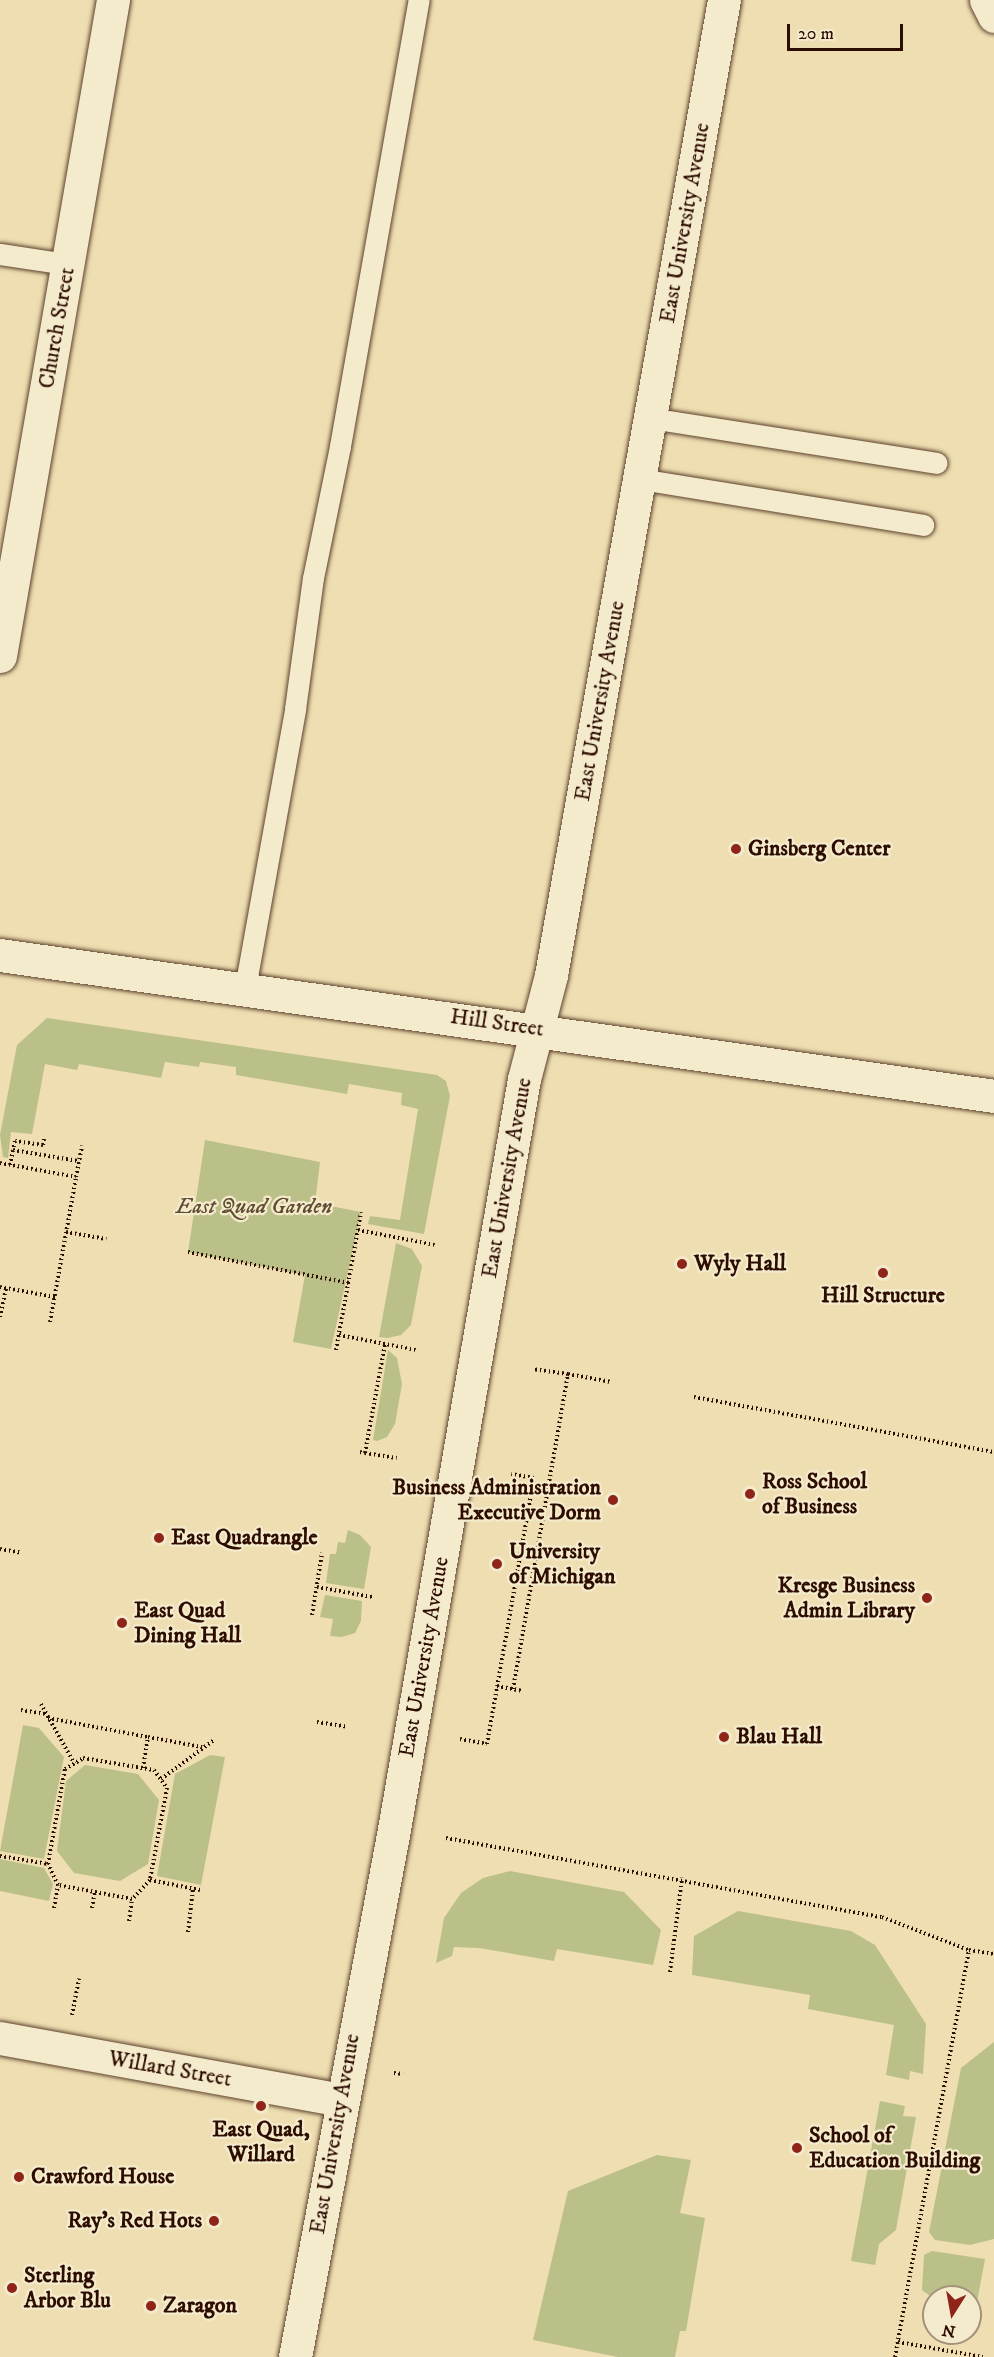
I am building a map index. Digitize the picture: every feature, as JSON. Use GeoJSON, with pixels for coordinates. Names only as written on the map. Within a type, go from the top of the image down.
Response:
{"type":"FeatureCollection","features":[{"type":"Feature","properties":{"kind":"street","name":"Church Street"},"geometry":{"type":"LineString","coordinates":[[0,656],[4,606],[68,264],[113,0]]}},
{"type":"Feature","properties":{"kind":"street","name":"East University Avenue"},"geometry":{"type":"LineString","coordinates":[[295,2357],[340,2100],[393,1835],[535,1028],[551,975],[724,0]]}},
{"type":"Feature","properties":{"kind":"street"},"geometry":{"type":"LineString","coordinates":[[986,0],[994,16]]}},
{"type":"Feature","properties":{"kind":"street","name":"Hill Street"},"geometry":{"type":"LineString","coordinates":[[0,955],[535,1028],[994,1096]]}},
{"type":"Feature","properties":{"kind":"street","name":"Willard Street"},"geometry":{"type":"LineString","coordinates":[[0,2038],[340,2100]]}},
{"type":"Feature","properties":{"kind":"lane"},"geometry":{"type":"LineString","coordinates":[[245,988],[295,708],[313,578],[340,446],[419,0]]}},
{"type":"Feature","properties":{"kind":"lane"},"geometry":{"type":"LineString","coordinates":[[0,254],[68,264]]}},
{"type":"Feature","properties":{"kind":"lane"},"geometry":{"type":"LineString","coordinates":[[650,418],[936,463]]}},
{"type":"Feature","properties":{"kind":"lane"},"geometry":{"type":"LineString","coordinates":[[640,479],[923,525]]}},
{"type":"Feature","properties":{"kind":"path"},"geometry":{"type":"LineString","coordinates":[[10,1165],[15,1141],[42,1145],[44,1139]]}},
{"type":"Feature","properties":{"kind":"path"},"geometry":{"type":"LineString","coordinates":[[50,1322],[82,1146]]}},
{"type":"Feature","properties":{"kind":"path"},"geometry":{"type":"LineString","coordinates":[[14,1150],[78,1161]]}},
{"type":"Feature","properties":{"kind":"path"},"geometry":{"type":"LineString","coordinates":[[0,1163],[76,1177]]}},
{"type":"Feature","properties":{"kind":"path"},"geometry":{"type":"LineString","coordinates":[[336,1350],[361,1212]]}},
{"type":"Feature","properties":{"kind":"path"},"geometry":{"type":"LineString","coordinates":[[358,1230],[435,1245]]}},
{"type":"Feature","properties":{"kind":"path"},"geometry":{"type":"LineString","coordinates":[[66,1232],[106,1239]]}},
{"type":"Feature","properties":{"kind":"path"},"geometry":{"type":"LineString","coordinates":[[188,1252],[349,1283]]}},
{"type":"Feature","properties":{"kind":"path"},"geometry":{"type":"LineString","coordinates":[[0,1287],[55,1297]]}},
{"type":"Feature","properties":{"kind":"path"},"geometry":{"type":"LineString","coordinates":[[0,1317],[6,1288]]}},
{"type":"Feature","properties":{"kind":"path"},"geometry":{"type":"LineString","coordinates":[[339,1335],[416,1350]]}},
{"type":"Feature","properties":{"kind":"path"},"geometry":{"type":"LineString","coordinates":[[365,1453],[385,1344]]}},
{"type":"Feature","properties":{"kind":"path"},"geometry":{"type":"LineString","coordinates":[[534,1369],[611,1382]]}},
{"type":"Feature","properties":{"kind":"path"},"geometry":{"type":"LineString","coordinates":[[513,1689],[568,1374]]}},
{"type":"Feature","properties":{"kind":"path"},"geometry":{"type":"LineString","coordinates":[[694,1396],[994,1452]]}},
{"type":"Feature","properties":{"kind":"path"},"geometry":{"type":"LineString","coordinates":[[360,1452],[397,1458]]}},
{"type":"Feature","properties":{"kind":"path"},"geometry":{"type":"LineString","coordinates":[[460,1739],[487,1744],[534,1478],[511,1474]]}},
{"type":"Feature","properties":{"kind":"path"},"geometry":{"type":"LineString","coordinates":[[0,1549],[22,1553]]}},
{"type":"Feature","properties":{"kind":"path"},"geometry":{"type":"LineString","coordinates":[[312,1615],[322,1552]]}},
{"type":"Feature","properties":{"kind":"path"},"geometry":{"type":"LineString","coordinates":[[316,1587],[372,1597]]}},
{"type":"Feature","properties":{"kind":"path"},"geometry":{"type":"LineString","coordinates":[[497,1686],[522,1691]]}},
{"type":"Feature","properties":{"kind":"path"},"geometry":{"type":"LineString","coordinates":[[40,1704],[74,1763]]}},
{"type":"Feature","properties":{"kind":"path"},"geometry":{"type":"LineString","coordinates":[[21,1710],[202,1747]]}},
{"type":"Feature","properties":{"kind":"path"},"geometry":{"type":"LineString","coordinates":[[316,1722],[348,1727]]}},
{"type":"Feature","properties":{"kind":"path"},"geometry":{"type":"LineString","coordinates":[[143,1768],[148,1737]]}},
{"type":"Feature","properties":{"kind":"path"},"geometry":{"type":"LineString","coordinates":[[161,1779],[214,1740]]}},
{"type":"Feature","properties":{"kind":"path"},"geometry":{"type":"LineString","coordinates":[[54,1908],[58,1885],[48,1864],[65,1769],[83,1758],[143,1768],[154,1770],[167,1788],[150,1880],[132,1899],[129,1921]]}},
{"type":"Feature","properties":{"kind":"path"},"geometry":{"type":"LineString","coordinates":[[446,1838],[682,1878],[882,1917],[969,1950],[994,1954]]}},
{"type":"Feature","properties":{"kind":"path"},"geometry":{"type":"LineString","coordinates":[[0,1856],[48,1864]]}},
{"type":"Feature","properties":{"kind":"path"},"geometry":{"type":"LineString","coordinates":[[670,1972],[682,1878]]}},
{"type":"Feature","properties":{"kind":"path"},"geometry":{"type":"LineString","coordinates":[[150,1880],[200,1890]]}},
{"type":"Feature","properties":{"kind":"path"},"geometry":{"type":"LineString","coordinates":[[58,1885],[132,1899]]}},
{"type":"Feature","properties":{"kind":"path"},"geometry":{"type":"LineString","coordinates":[[188,1932],[194,1889]]}},
{"type":"Feature","properties":{"kind":"path"},"geometry":{"type":"LineString","coordinates":[[92,1908],[95,1891]]}},
{"type":"Feature","properties":{"kind":"path"},"geometry":{"type":"LineString","coordinates":[[895,2357],[969,1950]]}},
{"type":"Feature","properties":{"kind":"path"},"geometry":{"type":"LineString","coordinates":[[71,2018],[79,1979]]}},
{"type":"Feature","properties":{"kind":"path"},"geometry":{"type":"LineString","coordinates":[[394,2073],[403,2074]]}},
{"type":"Feature","properties":{"kind":"path"},"geometry":{"type":"LineString","coordinates":[[898,2342],[983,2357]]}},
{"type":"Feature","properties":{"kind":"green space"},"geometry":{"type":"Polygon","coordinates":[[[47,1018],[437,1075],[446,1081],[450,1096],[424,1234],[368,1224],[370,1216],[400,1220],[418,1109],[401,1105],[402,1093],[349,1084],[347,1094],[236,1075],[236,1067],[200,1062],[199,1067],[165,1062],[161,1078],[79,1064],[77,1070],[45,1064],[32,1134],[11,1132],[8,1158],[3,1157],[0,1135],[17,1045],[47,1018]]]}},
{"type":"Feature","properties":{"kind":"green space","name":"East Quad Garden"},"geometry":{"type":"Polygon","coordinates":[[[205,1140],[320,1162],[315,1203],[361,1212],[331,1349],[293,1342],[305,1275],[188,1252],[205,1140]]]}},
{"type":"Feature","properties":{"kind":"green space"},"geometry":{"type":"Polygon","coordinates":[[[396,1243],[412,1249],[422,1266],[411,1325],[401,1335],[388,1338],[379,1337],[396,1243]]]}},
{"type":"Feature","properties":{"kind":"green space"},"geometry":{"type":"Polygon","coordinates":[[[388,1350],[397,1358],[402,1384],[395,1424],[387,1437],[377,1441],[373,1440],[388,1350]]]}},
{"type":"Feature","properties":{"kind":"green space"},"geometry":{"type":"Polygon","coordinates":[[[348,1530],[360,1535],[371,1547],[364,1589],[326,1583],[330,1554],[336,1554],[338,1542],[345,1543],[348,1530]]]}},
{"type":"Feature","properties":{"kind":"green space"},"geometry":{"type":"Polygon","coordinates":[[[325,1595],[362,1601],[361,1621],[355,1633],[342,1637],[330,1636],[333,1619],[320,1617],[325,1595]]]}},
{"type":"Feature","properties":{"kind":"green space"},"geometry":{"type":"Polygon","coordinates":[[[23,1725],[39,1728],[64,1757],[44,1859],[0,1851],[23,1725]]]}},
{"type":"Feature","properties":{"kind":"green space"},"geometry":{"type":"Polygon","coordinates":[[[210,1755],[225,1757],[201,1885],[157,1876],[175,1774],[210,1755]]]}},
{"type":"Feature","properties":{"kind":"green space"},"geometry":{"type":"Polygon","coordinates":[[[85,1765],[138,1774],[159,1800],[148,1864],[120,1881],[74,1873],[57,1851],[66,1781],[85,1765]]]}},
{"type":"Feature","properties":{"kind":"green space"},"geometry":{"type":"Polygon","coordinates":[[[0,1859],[44,1868],[53,1884],[49,1901],[0,1891],[0,1859]]]}},
{"type":"Feature","properties":{"kind":"green space"},"geometry":{"type":"Polygon","coordinates":[[[510,1871],[624,1892],[661,1930],[653,1965],[557,1949],[554,1961],[479,1948],[454,1947],[452,1956],[436,1963],[444,1918],[461,1893],[483,1878],[510,1871]]]}},
{"type":"Feature","properties":{"kind":"green space"},"geometry":{"type":"Polygon","coordinates":[[[738,1911],[851,1931],[875,1945],[926,2024],[923,2074],[910,2071],[909,2080],[886,2075],[894,2025],[808,2009],[810,1995],[692,1975],[694,1936],[738,1911]]]}},
{"type":"Feature","properties":{"kind":"green space"},"geometry":{"type":"Polygon","coordinates":[[[994,2042],[994,2239],[970,2245],[935,2240],[929,2232],[961,2068],[994,2042]]]}},
{"type":"Feature","properties":{"kind":"green space"},"geometry":{"type":"Polygon","coordinates":[[[880,2101],[905,2106],[903,2116],[916,2117],[896,2230],[879,2244],[875,2265],[851,2261],[880,2101]]]}},
{"type":"Feature","properties":{"kind":"green space"},"geometry":{"type":"Polygon","coordinates":[[[657,2155],[691,2160],[680,2213],[705,2218],[686,2331],[680,2331],[675,2357],[618,2357],[533,2340],[568,2191],[657,2155]]]}},
{"type":"Feature","properties":{"kind":"green space"},"geometry":{"type":"Polygon","coordinates":[[[932,2251],[985,2259],[980,2285],[922,2285],[924,2255],[932,2251]]]}},
{"type":"Feature","properties":{"kind":"place","name":"Ginsberg Center"},"geometry":{"type":"Point","coordinates":[736,849]}},
{"type":"Feature","properties":{"kind":"place","name":"Wyly Hall"},"geometry":{"type":"Point","coordinates":[682,1264]}},
{"type":"Feature","properties":{"kind":"place","name":"Hill Structure"},"geometry":{"type":"Point","coordinates":[883,1273]}},
{"type":"Feature","properties":{"kind":"place","name":"Ross School of Business"},"geometry":{"type":"Point","coordinates":[750,1494]}},
{"type":"Feature","properties":{"kind":"place","name":"Business Administration Executive Dorm"},"geometry":{"type":"Point","coordinates":[613,1500]}},
{"type":"Feature","properties":{"kind":"place","name":"East Quadrangle"},"geometry":{"type":"Point","coordinates":[159,1538]}},
{"type":"Feature","properties":{"kind":"place","name":"University of Michigan"},"geometry":{"type":"Point","coordinates":[497,1564]}},
{"type":"Feature","properties":{"kind":"place","name":"Kresge Business Admin Library"},"geometry":{"type":"Point","coordinates":[927,1598]}},
{"type":"Feature","properties":{"kind":"place","name":"East Quad Dining Hall"},"geometry":{"type":"Point","coordinates":[122,1623]}},
{"type":"Feature","properties":{"kind":"place","name":"Blau Hall"},"geometry":{"type":"Point","coordinates":[724,1737]}},
{"type":"Feature","properties":{"kind":"place","name":"East Quad, Willard"},"geometry":{"type":"Point","coordinates":[261,2106]}},
{"type":"Feature","properties":{"kind":"place","name":"School of Education Building"},"geometry":{"type":"Point","coordinates":[797,2148]}},
{"type":"Feature","properties":{"kind":"place","name":"Crawford House"},"geometry":{"type":"Point","coordinates":[19,2177]}},
{"type":"Feature","properties":{"kind":"place","name":"Ray's Red Hots"},"geometry":{"type":"Point","coordinates":[214,2221]}},
{"type":"Feature","properties":{"kind":"place","name":"Sterling Arbor Blu"},"geometry":{"type":"Point","coordinates":[12,2288]}},
{"type":"Feature","properties":{"kind":"place","name":"Zaragon"},"geometry":{"type":"Point","coordinates":[151,2306]}}]}
